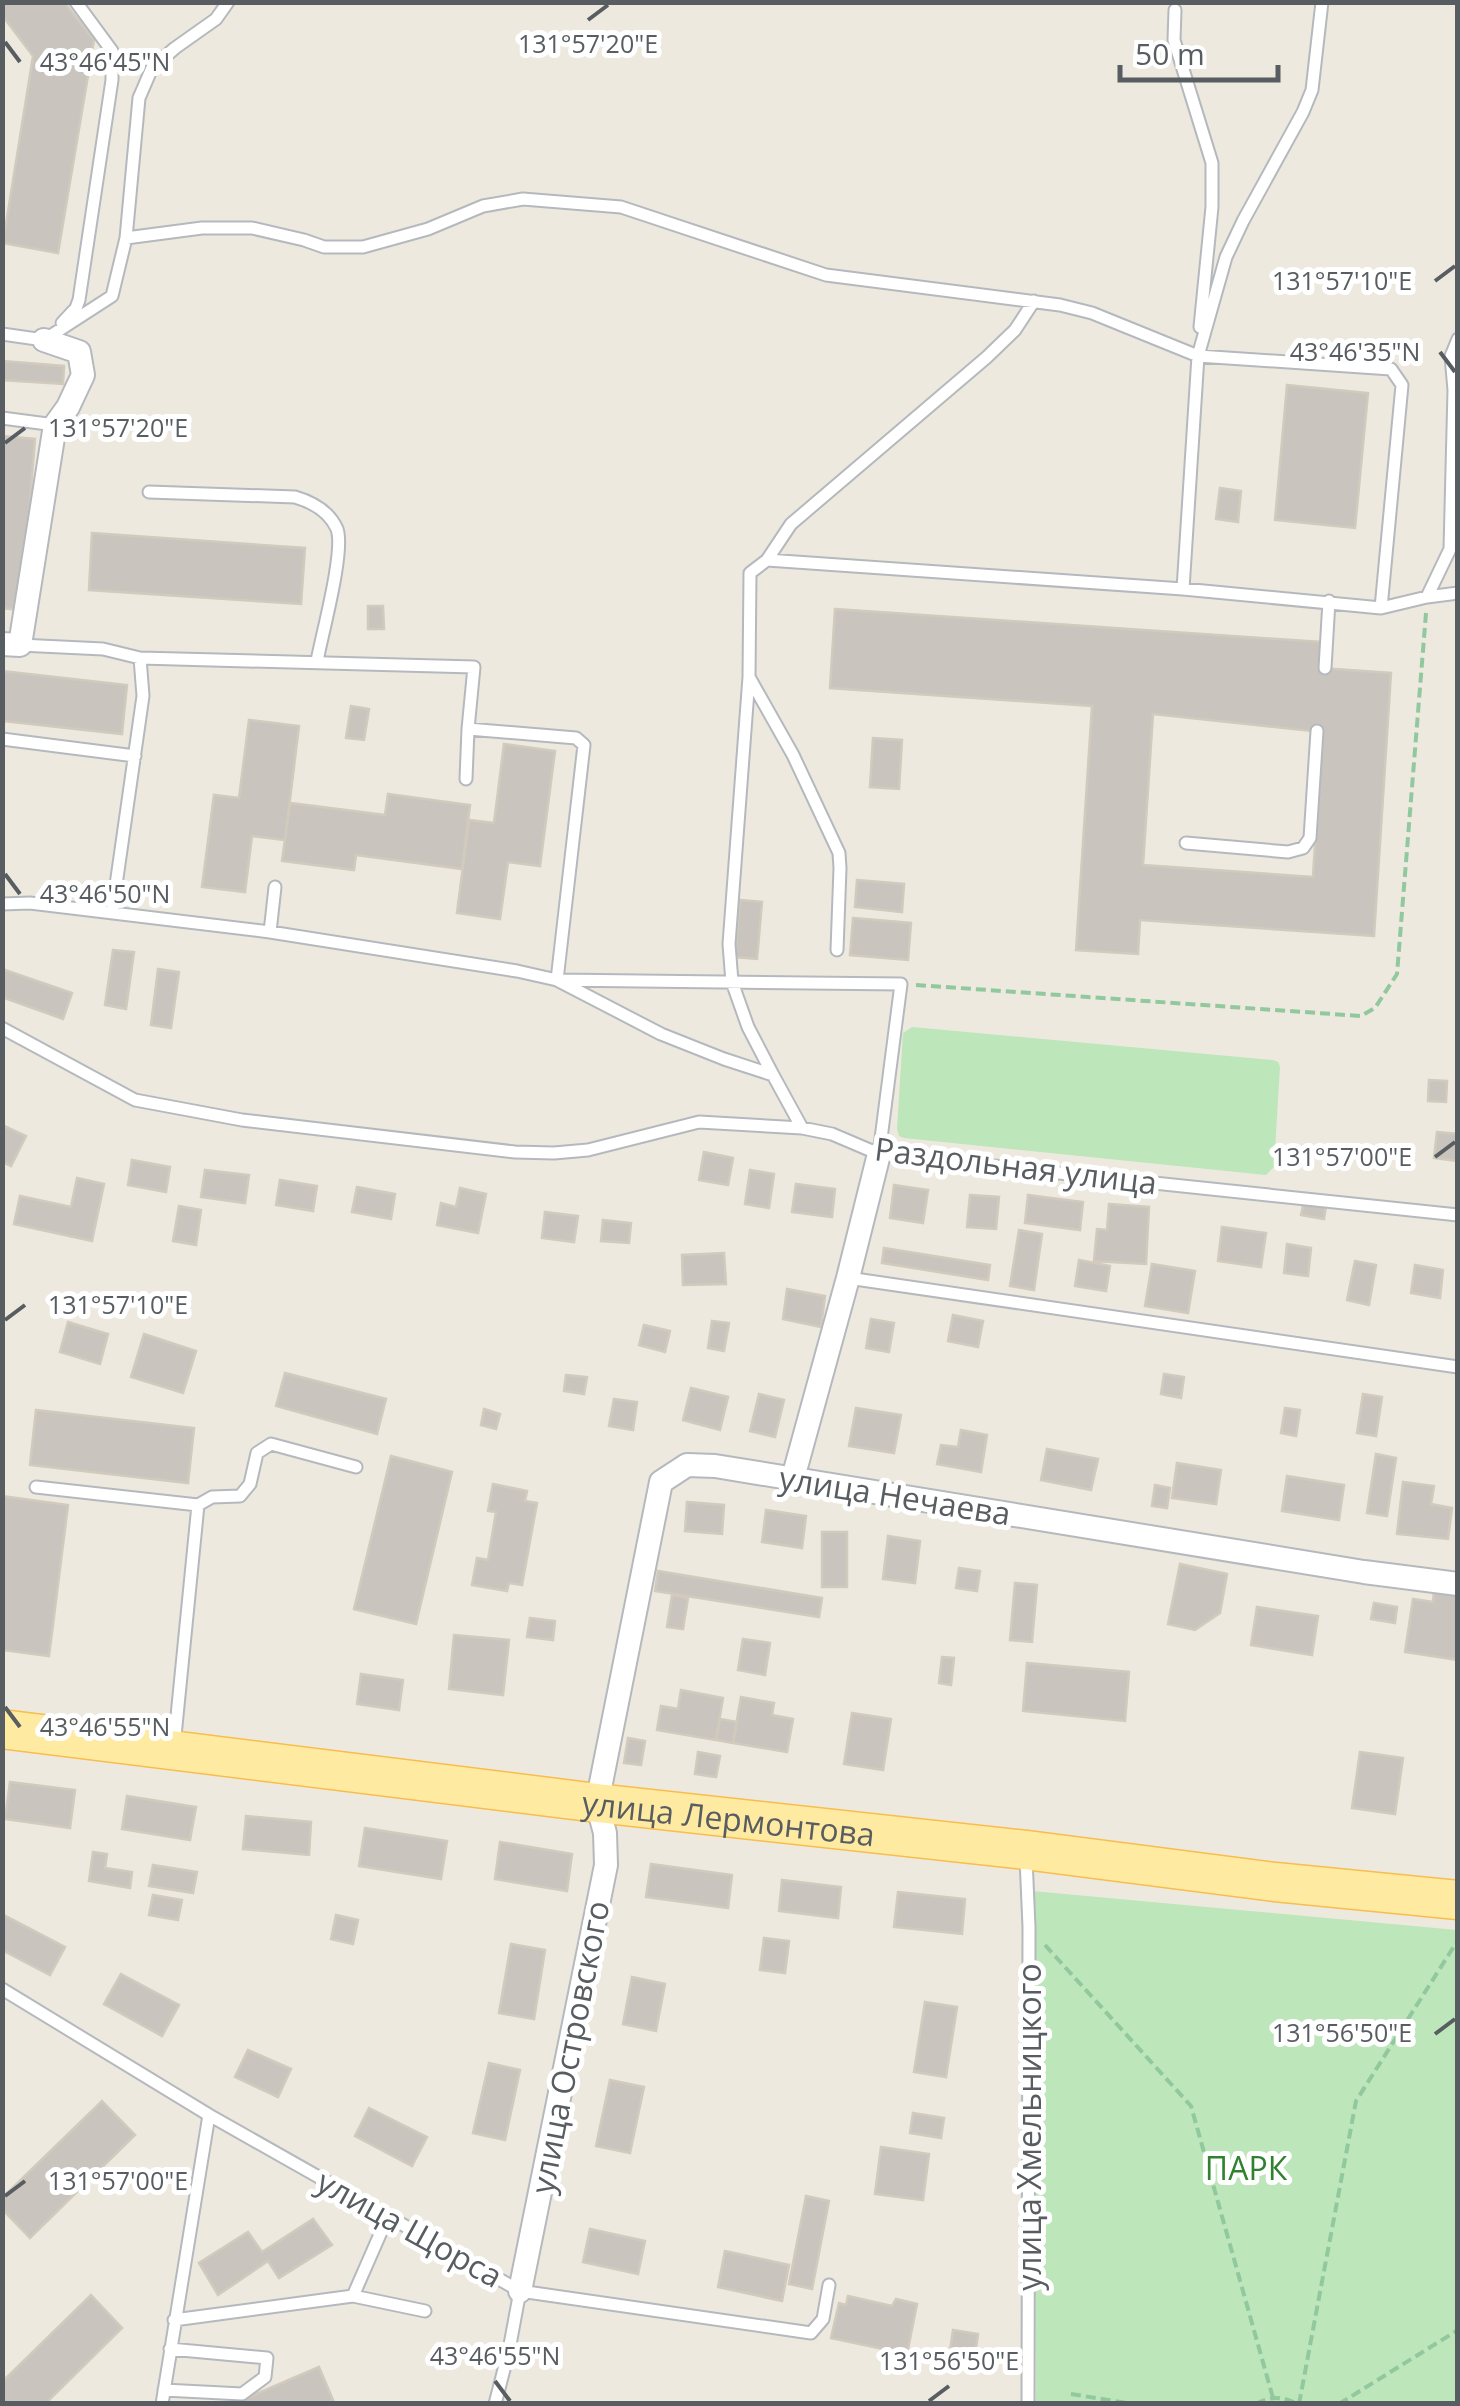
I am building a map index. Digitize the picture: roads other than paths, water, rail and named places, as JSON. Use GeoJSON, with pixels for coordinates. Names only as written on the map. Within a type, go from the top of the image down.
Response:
{"type":"FeatureCollection","features":[{"type":"Feature","properties":{"kind":"main road","name":"улица Лермонтова"},"geometry":{"type":"LineString","coordinates":[[2,1729],[597,1803],[1458,1900]]}},
{"type":"Feature","properties":{"kind":"street"},"geometry":{"type":"LineString","coordinates":[[11,645],[55,425],[84,375],[78,352],[44,340]]}},
{"type":"Feature","properties":{"kind":"street"},"geometry":{"type":"LineString","coordinates":[[793,1478],[879,1154]]}},
{"type":"Feature","properties":{"kind":"street","name":"улица Нечаева"},"geometry":{"type":"LineString","coordinates":[[597,1803],[661,1482],[687,1464],[1458,1584]]}},
{"type":"Feature","properties":{"kind":"street","name":"улица Островского"},"geometry":{"type":"LineString","coordinates":[[520,2290],[606,1865],[597,1803]]}},
{"type":"Feature","properties":{"kind":"lane"},"geometry":{"type":"LineString","coordinates":[[44,340],[76,308],[79,300],[112,80],[112,52],[76,2]]}},
{"type":"Feature","properties":{"kind":"lane"},"geometry":{"type":"LineString","coordinates":[[2,334],[44,340],[112,296],[126,238],[139,98],[152,68],[216,19],[228,2]]}},
{"type":"Feature","properties":{"kind":"lane"},"geometry":{"type":"LineString","coordinates":[[1198,356],[1226,257],[1312,90],[1322,2]]}},
{"type":"Feature","properties":{"kind":"lane"},"geometry":{"type":"LineString","coordinates":[[1175,10],[1174,40],[1212,163],[1212,206],[1182,589]]}},
{"type":"Feature","properties":{"kind":"lane"},"geometry":{"type":"LineString","coordinates":[[126,238],[202,228],[252,228],[324,246],[362,247],[428,229],[483,206],[523,199],[621,207],[826,275],[1034,301],[1092,313],[1198,356],[1391,369],[1402,385],[1382,608]]}},
{"type":"Feature","properties":{"kind":"lane"},"geometry":{"type":"LineString","coordinates":[[802,1128],[748,1027],[732,982],[729,944],[749,676],[750,574],[767,560],[792,524],[987,357],[1015,330],[1034,301]]}},
{"type":"Feature","properties":{"kind":"lane"},"geometry":{"type":"LineString","coordinates":[[1427,597],[1450,549],[1454,390],[1451,356],[1458,339]]}},
{"type":"Feature","properties":{"kind":"lane"},"geometry":{"type":"LineString","coordinates":[[2,418],[55,425]]}},
{"type":"Feature","properties":{"kind":"lane"},"geometry":{"type":"LineString","coordinates":[[148,492],[295,497],[314,502],[337,530],[339,550],[316,661]]}},
{"type":"Feature","properties":{"kind":"lane"},"geometry":{"type":"LineString","coordinates":[[767,560],[1182,589],[1382,608],[1458,594]]}},
{"type":"Feature","properties":{"kind":"lane"},"geometry":{"type":"LineString","coordinates":[[1325,668],[1329,601]]}},
{"type":"Feature","properties":{"kind":"lane"},"geometry":{"type":"LineString","coordinates":[[11,645],[102,649],[140,658],[474,667],[466,779]]}},
{"type":"Feature","properties":{"kind":"lane"},"geometry":{"type":"LineString","coordinates":[[112,913],[144,696],[140,658]]}},
{"type":"Feature","properties":{"kind":"lane"},"geometry":{"type":"LineString","coordinates":[[749,676],[793,755],[838,853],[837,950]]}},
{"type":"Feature","properties":{"kind":"lane"},"geometry":{"type":"LineString","coordinates":[[468,729],[576,738],[584,746],[557,980]]}},
{"type":"Feature","properties":{"kind":"lane"},"geometry":{"type":"LineString","coordinates":[[1186,843],[1288,852],[1303,848],[1310,838],[1317,732]]}},
{"type":"Feature","properties":{"kind":"lane"},"geometry":{"type":"LineString","coordinates":[[2,738],[135,756]]}},
{"type":"Feature","properties":{"kind":"lane"},"geometry":{"type":"LineString","coordinates":[[270,932],[276,887]]}},
{"type":"Feature","properties":{"kind":"lane"},"geometry":{"type":"LineString","coordinates":[[2,904],[30,902],[270,932],[557,980],[901,984],[879,1154]]}},
{"type":"Feature","properties":{"kind":"lane"},"geometry":{"type":"LineString","coordinates":[[557,980],[661,1034],[772,1075]]}},
{"type":"Feature","properties":{"kind":"lane","name":"Раздольная улица"},"geometry":{"type":"LineString","coordinates":[[2,1028],[135,1100],[242,1120],[554,1154],[588,1150],[698,1122],[802,1128],[832,1134],[879,1154],[1458,1215]]}},
{"type":"Feature","properties":{"kind":"lane"},"geometry":{"type":"LineString","coordinates":[[848,1278],[1458,1367]]}},
{"type":"Feature","properties":{"kind":"lane"},"geometry":{"type":"LineString","coordinates":[[36,1487],[198,1505],[212,1497],[240,1496],[250,1484],[257,1453],[272,1444],[356,1467]]}},
{"type":"Feature","properties":{"kind":"lane"},"geometry":{"type":"LineString","coordinates":[[174,1750],[198,1505]]}},
{"type":"Feature","properties":{"kind":"lane","name":"улица Хмельницкого"},"geometry":{"type":"LineString","coordinates":[[1026,1850],[1028,2404]]}},
{"type":"Feature","properties":{"kind":"lane","name":"улица Щорса"},"geometry":{"type":"LineString","coordinates":[[2,1989],[209,2115],[520,2290],[811,2332],[824,2318],[830,2286]]}},
{"type":"Feature","properties":{"kind":"lane"},"geometry":{"type":"LineString","coordinates":[[162,2404],[209,2115]]}},
{"type":"Feature","properties":{"kind":"lane"},"geometry":{"type":"LineString","coordinates":[[353,2296],[388,2216]]}},
{"type":"Feature","properties":{"kind":"lane"},"geometry":{"type":"LineString","coordinates":[[494,2404],[520,2290]]}},
{"type":"Feature","properties":{"kind":"lane"},"geometry":{"type":"LineString","coordinates":[[174,2320],[353,2296],[426,2312]]}},
{"type":"Feature","properties":{"kind":"lane"},"geometry":{"type":"LineString","coordinates":[[164,2390],[242,2394],[265,2377],[267,2358],[170,2349]]}},
{"type":"Feature","properties":{"kind":"park label","name":"ПАРК"},"geometry":{"type":"Point","coordinates":[1246,2167]}}]}
